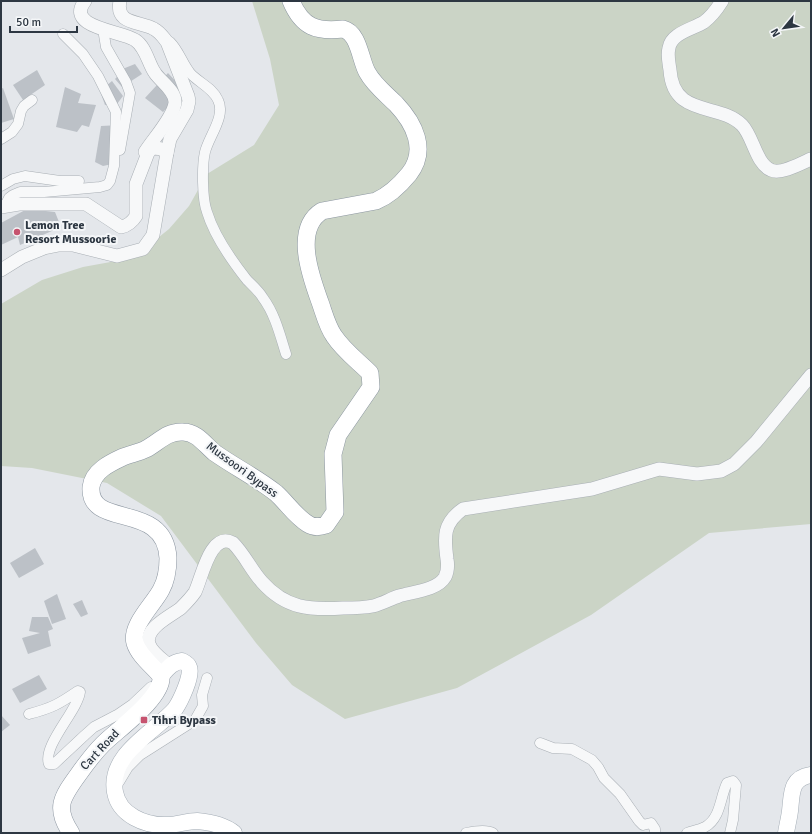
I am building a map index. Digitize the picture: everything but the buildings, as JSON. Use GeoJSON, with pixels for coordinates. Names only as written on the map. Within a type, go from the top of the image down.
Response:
{"type":"FeatureCollection","features":[{"type":"Feature","properties":{"kind":"highway","name":"Mussoori Bypass"},"geometry":{"type":"LineString","coordinates":[[166,671],[143,656],[135,644],[134,638],[138,625],[161,590],[165,579],[168,557],[165,544],[161,535],[155,528],[145,522],[108,512],[99,507],[94,500],[92,493],[91,486],[94,478],[111,462],[145,450],[170,434],[185,432],[195,435],[215,453],[277,494],[294,514],[310,525],[318,527],[326,525],[335,512],[333,454],[338,435],[371,387],[370,373],[348,354],[333,336],[328,324],[308,266],[306,246],[308,228],[317,214],[322,211],[385,198],[400,185],[413,169],[419,151],[419,141],[409,121],[402,111],[380,89],[368,73],[355,37],[343,30],[310,26],[303,22],[291,1]]}},
{"type":"Feature","properties":{"kind":"highway","name":"Cart Road"},"geometry":{"type":"LineString","coordinates":[[71,833],[63,820],[61,806],[64,793],[101,746],[149,702],[160,687],[166,671]]}},
{"type":"Feature","properties":{"kind":"main road"},"geometry":{"type":"LineString","coordinates":[[166,671],[178,661],[182,661],[189,667],[189,675],[181,698],[175,708],[133,745],[118,768],[115,789],[118,800],[123,808],[140,821],[166,825],[196,821],[220,826],[234,833]]}},
{"type":"Feature","properties":{"kind":"main road"},"geometry":{"type":"LineString","coordinates":[[786,833],[792,788],[797,781],[804,776],[811,775]]}},
{"type":"Feature","properties":{"kind":"street"},"geometry":{"type":"LineString","coordinates":[[3,206],[18,204],[86,204],[121,227],[134,220],[136,216],[136,184],[145,152],[162,129],[174,107],[174,96],[155,74],[141,46],[136,41],[130,37],[95,27],[87,23],[83,18],[82,6],[85,1]]}},
{"type":"Feature","properties":{"kind":"street"},"geometry":{"type":"LineString","coordinates":[[120,1],[120,9],[126,20],[154,29],[161,34],[174,46],[189,72],[213,92],[219,100],[220,113],[205,152],[203,166],[206,210],[228,255],[269,306],[286,354]]}},
{"type":"Feature","properties":{"kind":"street"},"geometry":{"type":"LineString","coordinates":[[722,1],[706,21],[676,37],[668,48],[670,76],[675,89],[683,99],[692,104],[734,119],[741,124],[746,130],[765,166],[772,171],[779,172],[811,159]]}},
{"type":"Feature","properties":{"kind":"street"},"geometry":{"type":"LineString","coordinates":[[3,206],[13,194],[20,192],[44,192],[100,187],[107,185],[117,170],[130,93],[126,82],[106,47],[103,29]]}},
{"type":"Feature","properties":{"kind":"street"},"geometry":{"type":"LineString","coordinates":[[64,34],[83,54],[98,76],[116,112],[114,166],[110,181]]}},
{"type":"Feature","properties":{"kind":"street"},"geometry":{"type":"LineString","coordinates":[[1,270],[22,257],[44,248],[59,245],[73,245],[117,256],[143,249],[154,235],[170,139],[186,110],[189,101],[167,42],[161,34]]}},
{"type":"Feature","properties":{"kind":"street"},"geometry":{"type":"LineString","coordinates":[[1,139],[12,132],[18,124],[21,111],[24,106],[32,100]]}},
{"type":"Feature","properties":{"kind":"street"},"geometry":{"type":"LineString","coordinates":[[1,131],[12,132]]}},
{"type":"Feature","properties":{"kind":"street"},"geometry":{"type":"LineString","coordinates":[[142,166],[152,148],[158,148],[167,153]]}},
{"type":"Feature","properties":{"kind":"street"},"geometry":{"type":"LineString","coordinates":[[1,186],[13,179],[25,176],[60,181],[79,181]]}},
{"type":"Feature","properties":{"kind":"street"},"geometry":{"type":"LineString","coordinates":[[29,714],[55,707],[78,691],[80,692],[70,713],[58,732],[48,758],[49,764],[54,764],[94,727],[117,715],[143,696],[166,671],[151,649],[149,644],[149,635],[155,627],[189,600],[197,588],[208,557],[219,542],[229,541],[233,543],[262,582],[275,594],[290,603],[305,608],[348,608],[374,606],[397,597],[434,587],[441,583],[446,576],[448,567],[444,539],[446,529],[450,520],[463,509],[592,490],[659,469],[697,474],[721,471],[734,464],[756,442],[811,375]]}},
{"type":"Feature","properties":{"kind":"street"},"geometry":{"type":"LineString","coordinates":[[115,789],[128,767],[140,755],[195,720],[203,706],[202,695],[207,678]]}},
{"type":"Feature","properties":{"kind":"street"},"geometry":{"type":"LineString","coordinates":[[540,743],[553,748],[572,748],[592,760],[604,778],[616,790],[639,821],[643,825],[651,823],[655,829],[655,833]]}},
{"type":"Feature","properties":{"kind":"street"},"geometry":{"type":"LineString","coordinates":[[686,833],[704,828],[713,820],[719,808],[727,783],[733,781],[736,786],[733,820],[730,833]]}},
{"type":"Feature","properties":{"kind":"street"},"geometry":{"type":"LineString","coordinates":[[466,833],[490,831],[494,833]]}},
{"type":"Feature","properties":{"kind":"green space"},"geometry":{"type":"Polygon","coordinates":[[[252,1],[811,1],[811,524],[709,533],[591,615],[457,688],[345,719],[292,685],[256,643],[161,516],[107,483],[32,468],[1,466],[1,304],[42,280],[83,267],[116,261],[144,249],[169,229],[189,206],[207,174],[254,145],[279,105],[270,59],[252,1]]]}},
{"type":"Feature","properties":{"kind":"place","name":"Lemon Tree Resort Mussoorie"},"geometry":{"type":"Point","coordinates":[17,232]}},
{"type":"Feature","properties":{"kind":"place","name":"Tihri Bypass"},"geometry":{"type":"Point","coordinates":[144,720]}}]}
